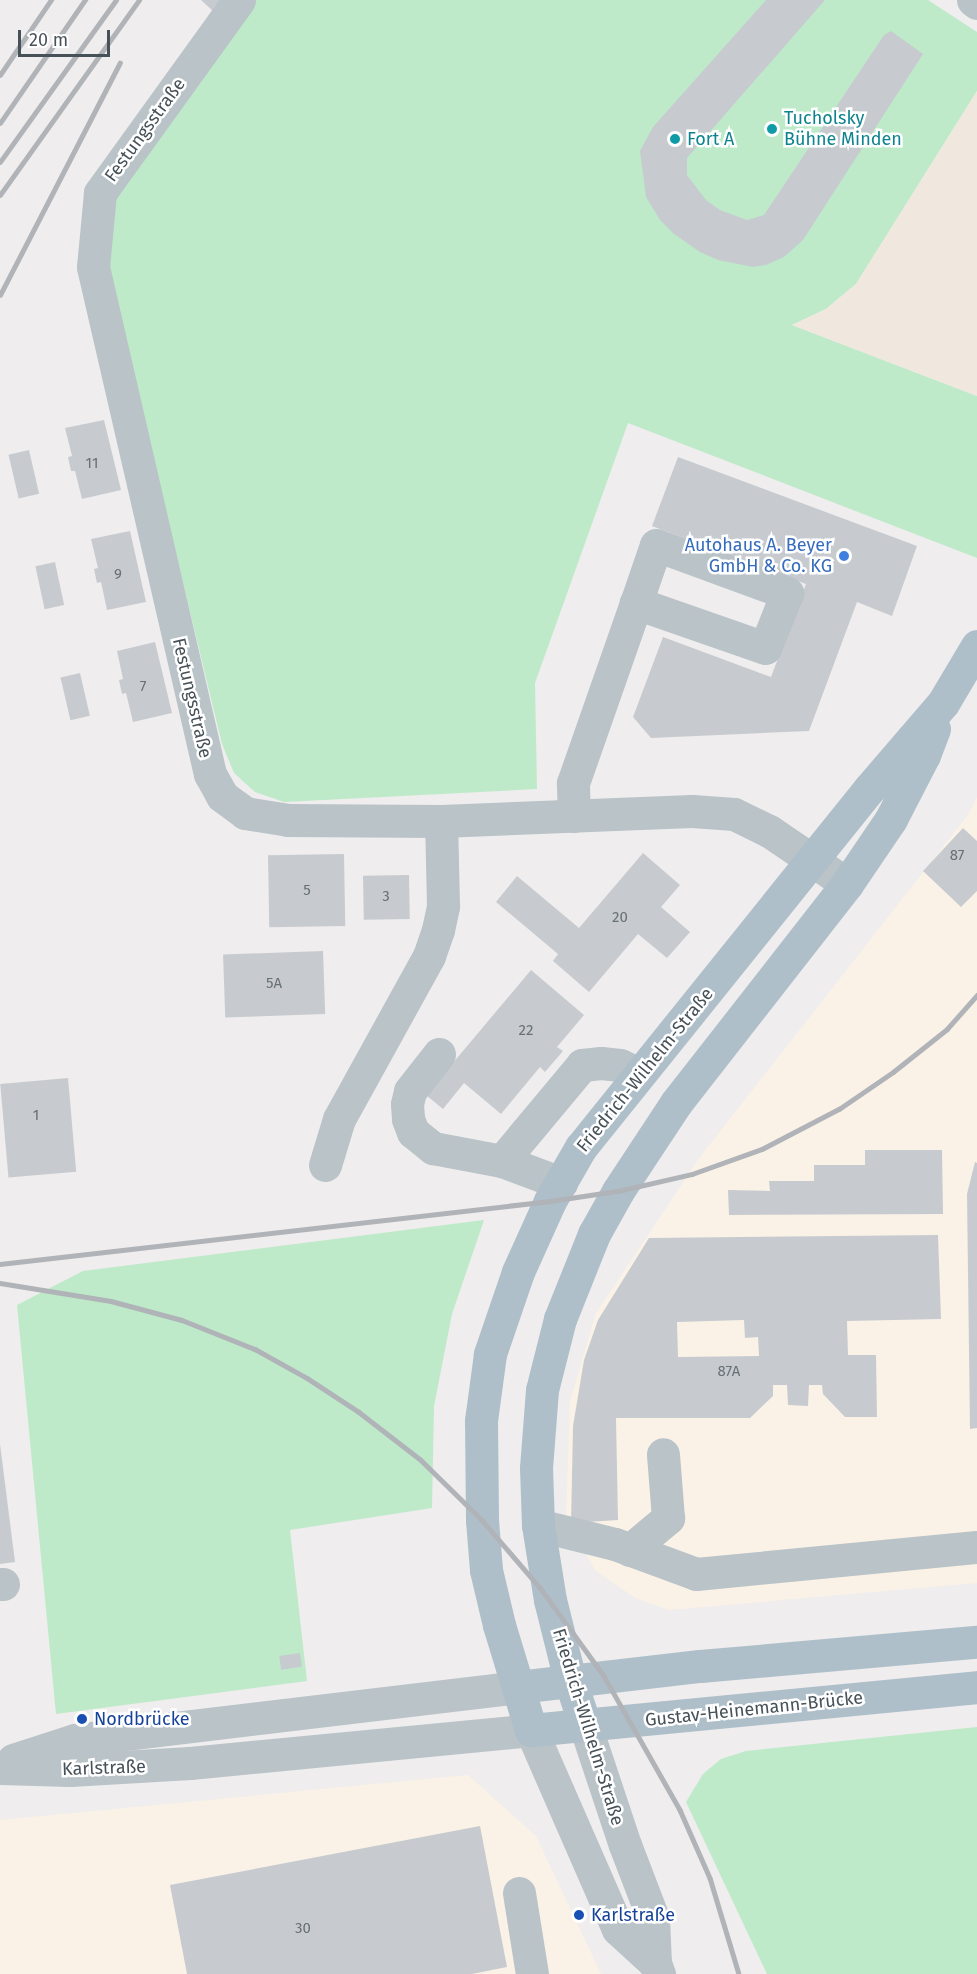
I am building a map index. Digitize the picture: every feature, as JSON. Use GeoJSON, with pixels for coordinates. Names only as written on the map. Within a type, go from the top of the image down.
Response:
{"type":"FeatureCollection","features":[{"type":"Feature","properties":{"kind":"main road","name":"Friedrich-Wilhelm-Straße"},"geometry":{"type":"LineString","coordinates":[[531,1730],[486,1570],[482,1520],[481,1421],[490,1354],[518,1272],[561,1182],[581,1147],[943,703],[977,646]]}},
{"type":"Feature","properties":{"kind":"main road","name":"Friedrich-Wilhelm-Straße"},"geometry":{"type":"LineString","coordinates":[[585,1725],[570,1680],[546,1579],[538,1525],[536,1468],[542,1390],[560,1319],[594,1234],[676,1103],[847,885],[891,819],[924,754],[943,703]]}},
{"type":"Feature","properties":{"kind":"main road"},"geometry":{"type":"LineString","coordinates":[[639,1074],[676,1103]]}},
{"type":"Feature","properties":{"kind":"main road"},"geometry":{"type":"LineString","coordinates":[[570,1680],[977,1642]]}},
{"type":"Feature","properties":{"kind":"main road","name":"Karlstraße"},"geometry":{"type":"LineString","coordinates":[[518,1687],[570,1680]]}},
{"type":"Feature","properties":{"kind":"main road","name":"Gustav-Heinemann-Brücke"},"geometry":{"type":"LineString","coordinates":[[531,1730],[977,1687]]}},
{"type":"Feature","properties":{"kind":"street","name":"Festungsstraße"},"geometry":{"type":"LineString","coordinates":[[239,0],[100,193],[93,267],[210,774],[222,796],[245,813],[288,820],[441,821],[692,811],[734,814],[769,831],[847,885]]}},
{"type":"Feature","properties":{"kind":"street"},"geometry":{"type":"LineString","coordinates":[[973,0],[977,3]]}},
{"type":"Feature","properties":{"kind":"street"},"geometry":{"type":"LineString","coordinates":[[574,816],[573,783],[636,603]]}},
{"type":"Feature","properties":{"kind":"street"},"geometry":{"type":"LineString","coordinates":[[325,1165],[339,1119],[429,956],[438,930],[442,906],[441,821]]}},
{"type":"Feature","properties":{"kind":"street"},"geometry":{"type":"LineString","coordinates":[[439,1054],[410,1091],[408,1119],[413,1132],[433,1148],[502,1161],[561,1182]]}},
{"type":"Feature","properties":{"kind":"street"},"geometry":{"type":"LineString","coordinates":[[502,1161],[582,1065],[601,1062],[620,1065],[639,1074]]}},
{"type":"Feature","properties":{"kind":"street"},"geometry":{"type":"LineString","coordinates":[[630,1550],[668,1518],[663,1454]]}},
{"type":"Feature","properties":{"kind":"street"},"geometry":{"type":"LineString","coordinates":[[538,1525],[630,1550],[696,1574],[977,1547]]}},
{"type":"Feature","properties":{"kind":"street","name":"Karlstraße"},"geometry":{"type":"LineString","coordinates":[[0,1766],[75,1740],[518,1687]]}},
{"type":"Feature","properties":{"kind":"street","name":"Friedrich-Wilhelm-Straße"},"geometry":{"type":"LineString","coordinates":[[585,1725],[625,1845],[653,1918],[653,1970]]}},
{"type":"Feature","properties":{"kind":"street","name":"Karlstraße"},"geometry":{"type":"LineString","coordinates":[[0,1766],[70,1770],[190,1763],[531,1730]]}},
{"type":"Feature","properties":{"kind":"street","name":"Friedrich-Wilhelm-Straße"},"geometry":{"type":"LineString","coordinates":[[531,1730],[618,1929],[653,1970]]}},
{"type":"Feature","properties":{"kind":"street"},"geometry":{"type":"LineString","coordinates":[[519,1893],[532,1974]]}},
{"type":"Feature","properties":{"kind":"shaded area"},"geometry":{"type":"Polygon","coordinates":[[[977,797],[977,1583],[669,1610],[635,1598],[595,1570],[566,1519],[570,1401],[596,1313],[700,1157],[968,815],[977,797]]]}},
{"type":"Feature","properties":{"kind":"shaded area"},"geometry":{"type":"Polygon","coordinates":[[[468,1775],[536,1836],[601,1974],[0,1974],[0,1820],[468,1775]]]}},
{"type":"Feature","properties":{"kind":"green space"},"geometry":{"type":"Polygon","coordinates":[[[249,0],[928,0],[977,32],[977,91],[856,284],[826,309],[792,325],[977,396],[977,558],[628,423],[535,683],[537,789],[284,802],[255,792],[234,773],[222,744],[107,268],[109,213],[121,174],[249,0]]]}},
{"type":"Feature","properties":{"kind":"green space"},"geometry":{"type":"Polygon","coordinates":[[[484,1220],[452,1314],[434,1406],[432,1508],[290,1530],[307,1681],[56,1714],[17,1305],[83,1271],[484,1220]]]}},
{"type":"Feature","properties":{"kind":"green space"},"geometry":{"type":"Polygon","coordinates":[[[977,1727],[977,1974],[767,1974],[686,1802],[703,1774],[721,1759],[746,1751],[977,1727]]]}},
{"type":"Feature","properties":{"kind":"sand"},"geometry":{"type":"Polygon","coordinates":[[[977,91],[977,396],[792,325],[826,309],[856,284],[977,91]]]}},
{"type":"Feature","properties":{"kind":"building"},"geometry":{"type":"Polygon","coordinates":[[[201,0],[223,0],[214,12],[201,0]]]}},
{"type":"Feature","properties":{"kind":"building","name":"Fort A"},"geometry":{"type":"Polygon","coordinates":[[[766,0],[825,0],[687,158],[687,175],[706,200],[720,210],[747,220],[764,215],[884,35],[891,31],[923,54],[803,240],[784,257],[766,265],[753,267],[718,260],[700,252],[674,234],[660,220],[646,197],[640,151],[653,127],[766,0]]]}},
{"type":"Feature","properties":{"kind":"building"},"geometry":{"type":"Polygon","coordinates":[[[104,420],[121,490],[82,499],[75,471],[71,471],[68,457],[72,456],[65,428],[104,420]]]}},
{"type":"Feature","properties":{"kind":"building"},"geometry":{"type":"Polygon","coordinates":[[[29,450],[39,494],[19,499],[9,455],[29,450]]]}},
{"type":"Feature","properties":{"kind":"building"},"geometry":{"type":"Polygon","coordinates":[[[678,457],[917,546],[892,616],[857,602],[809,731],[651,738],[633,717],[663,637],[771,677],[806,584],[652,526],[678,457]]]}},
{"type":"Feature","properties":{"kind":"building"},"geometry":{"type":"Polygon","coordinates":[[[130,531],[146,602],[107,610],[101,582],[97,583],[94,569],[98,568],[91,539],[130,531]]]}},
{"type":"Feature","properties":{"kind":"building"},"geometry":{"type":"Polygon","coordinates":[[[55,562],[64,605],[45,609],[35,566],[55,562]]]}},
{"type":"Feature","properties":{"kind":"building"},"geometry":{"type":"Polygon","coordinates":[[[155,642],[172,713],[133,722],[126,693],[122,694],[119,680],[123,679],[117,651],[155,642]]]}},
{"type":"Feature","properties":{"kind":"building"},"geometry":{"type":"Polygon","coordinates":[[[80,673],[90,716],[70,720],[61,677],[80,673]]]}},
{"type":"Feature","properties":{"kind":"building"},"geometry":{"type":"Polygon","coordinates":[[[963,828],[977,841],[977,891],[961,907],[923,871],[963,828]]]}},
{"type":"Feature","properties":{"kind":"building"},"geometry":{"type":"Polygon","coordinates":[[[643,853],[680,885],[661,907],[690,932],[667,958],[638,934],[589,992],[553,961],[558,954],[496,902],[517,876],[579,928],[643,853]]]}},
{"type":"Feature","properties":{"kind":"building"},"geometry":{"type":"Polygon","coordinates":[[[344,854],[345,926],[269,927],[268,855],[344,854]]]}},
{"type":"Feature","properties":{"kind":"building"},"geometry":{"type":"Polygon","coordinates":[[[409,875],[410,919],[364,920],[363,876],[409,875]]]}},
{"type":"Feature","properties":{"kind":"building"},"geometry":{"type":"Polygon","coordinates":[[[323,951],[325,1014],[225,1017],[223,954],[323,951]]]}},
{"type":"Feature","properties":{"kind":"building"},"geometry":{"type":"Polygon","coordinates":[[[531,970],[584,1015],[557,1047],[563,1051],[545,1072],[540,1067],[501,1114],[464,1083],[443,1109],[426,1095],[531,970]]]}},
{"type":"Feature","properties":{"kind":"building"},"geometry":{"type":"Polygon","coordinates":[[[68,1078],[76,1172],[8,1178],[0,1084],[68,1078]]]}},
{"type":"Feature","properties":{"kind":"building"},"geometry":{"type":"Polygon","coordinates":[[[865,1150],[942,1150],[943,1214],[729,1215],[728,1190],[770,1191],[769,1181],[814,1181],[814,1165],[865,1165],[865,1150]]]}},
{"type":"Feature","properties":{"kind":"building"},"geometry":{"type":"Polygon","coordinates":[[[975,1162],[977,1163],[977,1428],[970,1429],[967,1194],[975,1162]]]}},
{"type":"Feature","properties":{"kind":"building"},"geometry":{"type":"Polygon","coordinates":[[[938,1235],[941,1319],[847,1321],[848,1355],[876,1355],[877,1417],[845,1417],[823,1394],[822,1385],[809,1385],[808,1406],[788,1405],[787,1385],[773,1385],[773,1396],[750,1418],[616,1418],[618,1520],[571,1523],[573,1426],[584,1360],[598,1320],[649,1238],[938,1235]],[[744,1320],[677,1322],[678,1357],[759,1356],[758,1337],[745,1338],[744,1320]]]}},
{"type":"Feature","properties":{"kind":"building"},"geometry":{"type":"Polygon","coordinates":[[[0,1444],[15,1562],[0,1564],[0,1444]]]}},
{"type":"Feature","properties":{"kind":"building"},"geometry":{"type":"Polygon","coordinates":[[[300,1653],[302,1667],[281,1670],[279,1656],[300,1653]]]}},
{"type":"Feature","properties":{"kind":"building"},"geometry":{"type":"Polygon","coordinates":[[[480,1826],[507,1967],[472,1974],[187,1974],[170,1885],[480,1826]]]}},
{"type":"Feature","properties":{"kind":"railway"},"geometry":{"type":"LineString","coordinates":[[0,75],[51,0]]}},
{"type":"Feature","properties":{"kind":"railway"},"geometry":{"type":"LineString","coordinates":[[0,123],[85,0]]}},
{"type":"Feature","properties":{"kind":"railway"},"geometry":{"type":"LineString","coordinates":[[0,162],[116,0]]}},
{"type":"Feature","properties":{"kind":"railway"},"geometry":{"type":"LineString","coordinates":[[0,195],[139,0]]}},
{"type":"Feature","properties":{"kind":"railway"},"geometry":{"type":"LineString","coordinates":[[0,295],[120,63]]}},
{"type":"Feature","properties":{"kind":"railway"},"geometry":{"type":"LineString","coordinates":[[0,1264],[550,1201],[618,1191],[692,1174],[762,1149],[839,1109],[893,1072],[947,1029],[977,995]]}},
{"type":"Feature","properties":{"kind":"railway"},"geometry":{"type":"LineString","coordinates":[[0,1283],[111,1301],[182,1320],[255,1349],[307,1378],[359,1412],[421,1460],[482,1520],[542,1590],[604,1676],[680,1810],[710,1878],[739,1974]]}},
{"type":"Feature","properties":{"kind":"place","name":"Tucholsky Bühne Minden"},"geometry":{"type":"Point","coordinates":[772,129]}},
{"type":"Feature","properties":{"kind":"place","name":"Fort A"},"geometry":{"type":"Point","coordinates":[675,139]}},
{"type":"Feature","properties":{"kind":"place","name":"Autohaus A. Beyer GmbH & Co. KG"},"geometry":{"type":"Point","coordinates":[844,556]}},
{"type":"Feature","properties":{"kind":"place","name":"Nordbrücke"},"geometry":{"type":"Point","coordinates":[82,1719]}},
{"type":"Feature","properties":{"kind":"place","name":"Karlstraße"},"geometry":{"type":"Point","coordinates":[579,1915]}}]}
